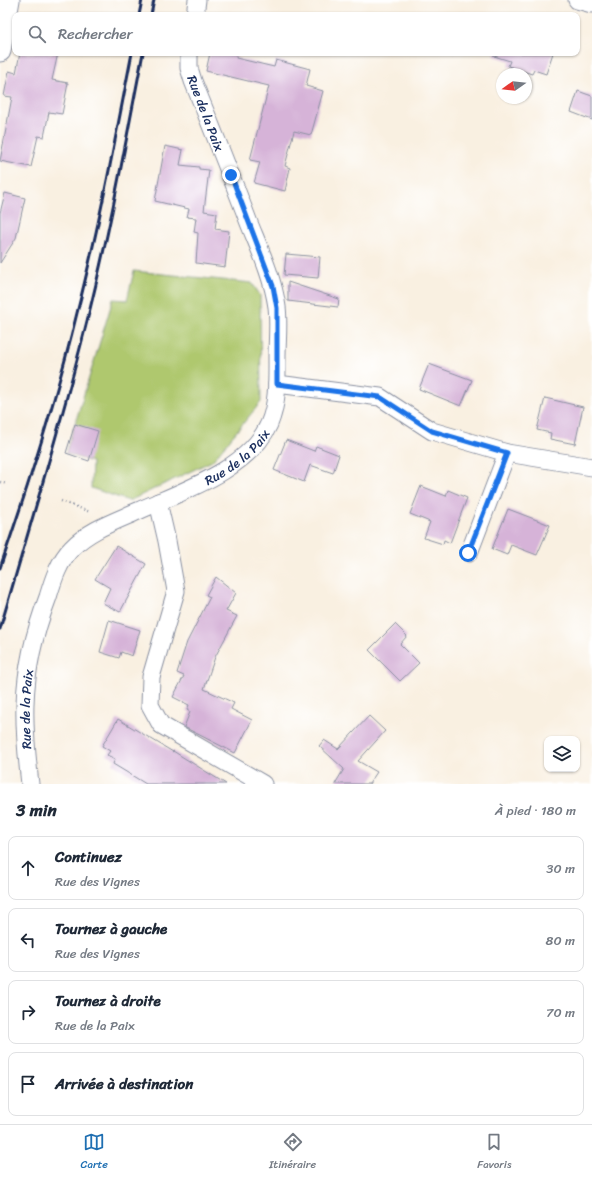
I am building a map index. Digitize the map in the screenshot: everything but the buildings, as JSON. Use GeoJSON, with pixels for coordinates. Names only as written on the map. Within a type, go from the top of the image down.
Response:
{"type":"FeatureCollection","features":[{"type":"Feature","properties":{"kind":"street"},"geometry":{"type":"LineString","coordinates":[[0,51],[9,0]]}},
{"type":"Feature","properties":{"kind":"street"},"geometry":{"type":"LineString","coordinates":[[195,12],[197,0]]}},
{"type":"Feature","properties":{"kind":"street"},"geometry":{"type":"LineString","coordinates":[[576,0],[592,4]]}},
{"type":"Feature","properties":{"kind":"street","name":"Rue de la Paix"},"geometry":{"type":"LineString","coordinates":[[30,784],[24,703],[27,677],[33,643],[42,611],[60,565],[71,549],[84,538],[103,527],[205,481],[241,458],[254,446],[268,424],[275,404],[277,384],[277,308],[273,286],[193,81],[189,68],[189,56]]}},
{"type":"Feature","properties":{"kind":"street"},"geometry":{"type":"LineString","coordinates":[[277,384],[380,397],[432,431],[507,453],[592,467]]}},
{"type":"Feature","properties":{"kind":"street"},"geometry":{"type":"LineString","coordinates":[[468,553],[507,453]]}},
{"type":"Feature","properties":{"kind":"street"},"geometry":{"type":"LineString","coordinates":[[158,502],[168,542],[176,591],[151,677],[150,705],[161,725],[263,784]]}},
{"type":"Feature","properties":{"kind":"path"},"geometry":{"type":"LineString","coordinates":[[0,482],[7,484]]}},
{"type":"Feature","properties":{"kind":"path"},"geometry":{"type":"LineString","coordinates":[[61,501],[71,505]]}},
{"type":"Feature","properties":{"kind":"green space"},"geometry":{"type":"Polygon","coordinates":[[[134,271],[252,283],[260,295],[261,402],[212,461],[129,501],[91,488],[92,462],[66,453],[113,299],[127,300],[134,271]]]}},
{"type":"Feature","properties":{"kind":"railway"},"geometry":{"type":"LineString","coordinates":[[140,12],[142,0]]}},
{"type":"Feature","properties":{"kind":"railway"},"geometry":{"type":"LineString","coordinates":[[152,12],[154,0]]}},
{"type":"Feature","properties":{"kind":"railway"},"geometry":{"type":"LineString","coordinates":[[0,568],[42,442],[69,345],[100,216],[131,56]]}},
{"type":"Feature","properties":{"kind":"railway"},"geometry":{"type":"LineString","coordinates":[[0,629],[57,434],[88,317],[111,218],[142,56]]}},
{"type":"Feature","properties":{"kind":"route"},"geometry":{"type":"LineString","coordinates":[[231,175],[273,286],[277,308],[277,384],[380,397],[432,431],[507,453],[468,553]]}}]}
